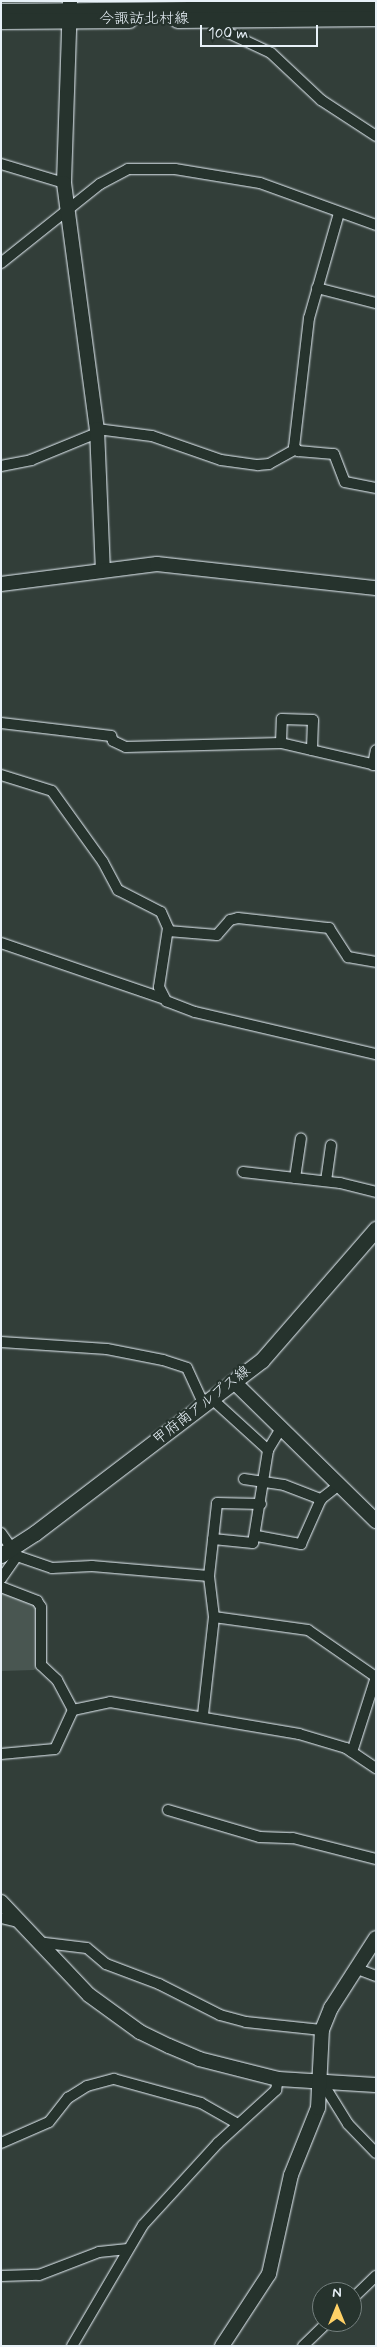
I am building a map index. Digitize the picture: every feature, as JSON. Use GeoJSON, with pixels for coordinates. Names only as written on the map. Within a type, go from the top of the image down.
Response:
{"type":"FeatureCollection","features":[{"type":"Feature","properties":{"kind":"main road","name":"今諏訪北村線"},"geometry":{"type":"LineString","coordinates":[[1,11],[70,11],[164,6],[376,7]]}},
{"type":"Feature","properties":{"kind":"main road","name":"今諏訪北村線"},"geometry":{"type":"LineString","coordinates":[[1,21],[70,11],[219,20],[376,18]]}},
{"type":"Feature","properties":{"kind":"main road","name":"甲府南アルプス線"},"geometry":{"type":"LineString","coordinates":[[10,1553],[234,1382],[279,1344],[376,1229]]}},
{"type":"Feature","properties":{"kind":"street"},"geometry":{"type":"LineString","coordinates":[[70,11],[64,183],[97,431],[102,570]]}},
{"type":"Feature","properties":{"kind":"street"},"geometry":{"type":"LineString","coordinates":[[219,20],[220,29],[270,53],[322,100],[376,136]]}},
{"type":"Feature","properties":{"kind":"street"},"geometry":{"type":"LineString","coordinates":[[1,164],[64,183]]}},
{"type":"Feature","properties":{"kind":"street"},"geometry":{"type":"LineString","coordinates":[[1,263],[66,209],[100,184],[128,169],[175,169],[260,183],[376,225]]}},
{"type":"Feature","properties":{"kind":"street"},"geometry":{"type":"LineString","coordinates":[[296,449],[296,405],[317,288],[339,213]]}},
{"type":"Feature","properties":{"kind":"street"},"geometry":{"type":"LineString","coordinates":[[317,288],[376,303]]}},
{"type":"Feature","properties":{"kind":"street"},"geometry":{"type":"LineString","coordinates":[[1,466],[31,460],[97,431],[152,436],[222,460],[258,465],[269,464],[296,449],[334,454],[345,482],[376,488]]}},
{"type":"Feature","properties":{"kind":"street"},"geometry":{"type":"LineString","coordinates":[[1,584],[102,570],[181,564],[376,588]]}},
{"type":"Feature","properties":{"kind":"street"},"geometry":{"type":"LineString","coordinates":[[281,743],[282,719],[313,720],[312,750]]}},
{"type":"Feature","properties":{"kind":"street"},"geometry":{"type":"LineString","coordinates":[[1,723],[111,736],[113,741],[126,746],[281,743],[374,765],[376,750]]}},
{"type":"Feature","properties":{"kind":"street"},"geometry":{"type":"LineString","coordinates":[[1,775],[43,787],[59,798],[118,890],[133,901],[155,907],[166,920],[168,931],[159,987],[162,998]]}},
{"type":"Feature","properties":{"kind":"street"},"geometry":{"type":"LineString","coordinates":[[168,931],[217,935],[230,920],[238,918],[329,928],[348,957],[376,962]]}},
{"type":"Feature","properties":{"kind":"street"},"geometry":{"type":"LineString","coordinates":[[1,943],[162,998],[195,1012],[376,1054]]}},
{"type":"Feature","properties":{"kind":"street"},"geometry":{"type":"LineString","coordinates":[[295,1178],[301,1138]]}},
{"type":"Feature","properties":{"kind":"street"},"geometry":{"type":"LineString","coordinates":[[326,1181],[331,1145]]}},
{"type":"Feature","properties":{"kind":"street"},"geometry":{"type":"LineString","coordinates":[[243,1172],[326,1181],[376,1192]]}},
{"type":"Feature","properties":{"kind":"street"},"geometry":{"type":"LineString","coordinates":[[1,1342],[106,1349],[163,1360],[187,1368],[208,1402],[268,1450]]}},
{"type":"Feature","properties":{"kind":"street"},"geometry":{"type":"LineString","coordinates":[[234,1382],[376,1521]]}},
{"type":"Feature","properties":{"kind":"street"},"geometry":{"type":"LineString","coordinates":[[213,1539],[254,1543],[257,1536],[268,1450],[282,1427]]}},
{"type":"Feature","properties":{"kind":"street"},"geometry":{"type":"LineString","coordinates":[[244,1479],[264,1482],[321,1499]]}},
{"type":"Feature","properties":{"kind":"street"},"geometry":{"type":"LineString","coordinates":[[257,1536],[301,1544],[321,1499],[339,1485]]}},
{"type":"Feature","properties":{"kind":"street"},"geometry":{"type":"LineString","coordinates":[[203,1715],[214,1617],[209,1576],[217,1503],[261,1504]]}},
{"type":"Feature","properties":{"kind":"street"},"geometry":{"type":"LineString","coordinates":[[1,1533],[10,1553],[1,1579]]}},
{"type":"Feature","properties":{"kind":"street"},"geometry":{"type":"LineString","coordinates":[[10,1553],[52,1568],[100,1566],[209,1576]]}},
{"type":"Feature","properties":{"kind":"street"},"geometry":{"type":"LineString","coordinates":[[1,1587],[37,1601],[41,1607],[40,1665],[57,1680],[73,1710]]}},
{"type":"Feature","properties":{"kind":"street"},"geometry":{"type":"LineString","coordinates":[[214,1617],[308,1630],[376,1677],[352,1752]]}},
{"type":"Feature","properties":{"kind":"street"},"geometry":{"type":"LineString","coordinates":[[73,1710],[110,1702],[203,1715],[299,1734],[352,1752],[376,1768]]}},
{"type":"Feature","properties":{"kind":"street"},"geometry":{"type":"LineString","coordinates":[[1,1754],[55,1749],[73,1710]]}},
{"type":"Feature","properties":{"kind":"street"},"geometry":{"type":"LineString","coordinates":[[168,1810],[260,1837],[293,1838],[376,1859]]}},
{"type":"Feature","properties":{"kind":"street"},"geometry":{"type":"LineString","coordinates":[[1,1902],[89,1995],[140,2032],[199,2059],[278,2079],[376,2085]]}},
{"type":"Feature","properties":{"kind":"street"},"geometry":{"type":"LineString","coordinates":[[1,1918],[18,1922]]}},
{"type":"Feature","properties":{"kind":"street"},"geometry":{"type":"LineString","coordinates":[[222,2346],[268,2274],[291,2176],[318,2108],[322,2082],[319,2066],[322,2030],[355,1968],[376,1938]]}},
{"type":"Feature","properties":{"kind":"street"},"geometry":{"type":"LineString","coordinates":[[37,1942],[87,1948],[106,1964],[160,1984],[220,2015],[246,2022],[322,2030]]}},
{"type":"Feature","properties":{"kind":"street"},"geometry":{"type":"LineString","coordinates":[[355,1968],[376,1976]]}},
{"type":"Feature","properties":{"kind":"street"},"geometry":{"type":"LineString","coordinates":[[1,2143],[49,2122],[68,2098],[87,2086],[114,2079],[201,2103],[238,2124]]}},
{"type":"Feature","properties":{"kind":"street"},"geometry":{"type":"LineString","coordinates":[[72,2346],[143,2226],[238,2124],[276,2090],[278,2079]]}},
{"type":"Feature","properties":{"kind":"street"},"geometry":{"type":"LineString","coordinates":[[322,2082],[348,2124],[376,2153]]}},
{"type":"Feature","properties":{"kind":"street"},"geometry":{"type":"LineString","coordinates":[[1,2276],[39,2275],[99,2252],[128,2249]]}},
{"type":"Feature","properties":{"kind":"street"},"geometry":{"type":"LineString","coordinates":[[362,2289],[376,2276]]}},
{"type":"Feature","properties":{"kind":"street"},"geometry":{"type":"LineString","coordinates":[[303,2346],[318,2332]]}},
{"type":"Feature","properties":{"kind":"shaded area"},"geometry":{"type":"Polygon","coordinates":[[[1,1591],[34,1602],[38,1610],[37,1667],[34,1670],[1,1671],[1,1591]]]}}]}
